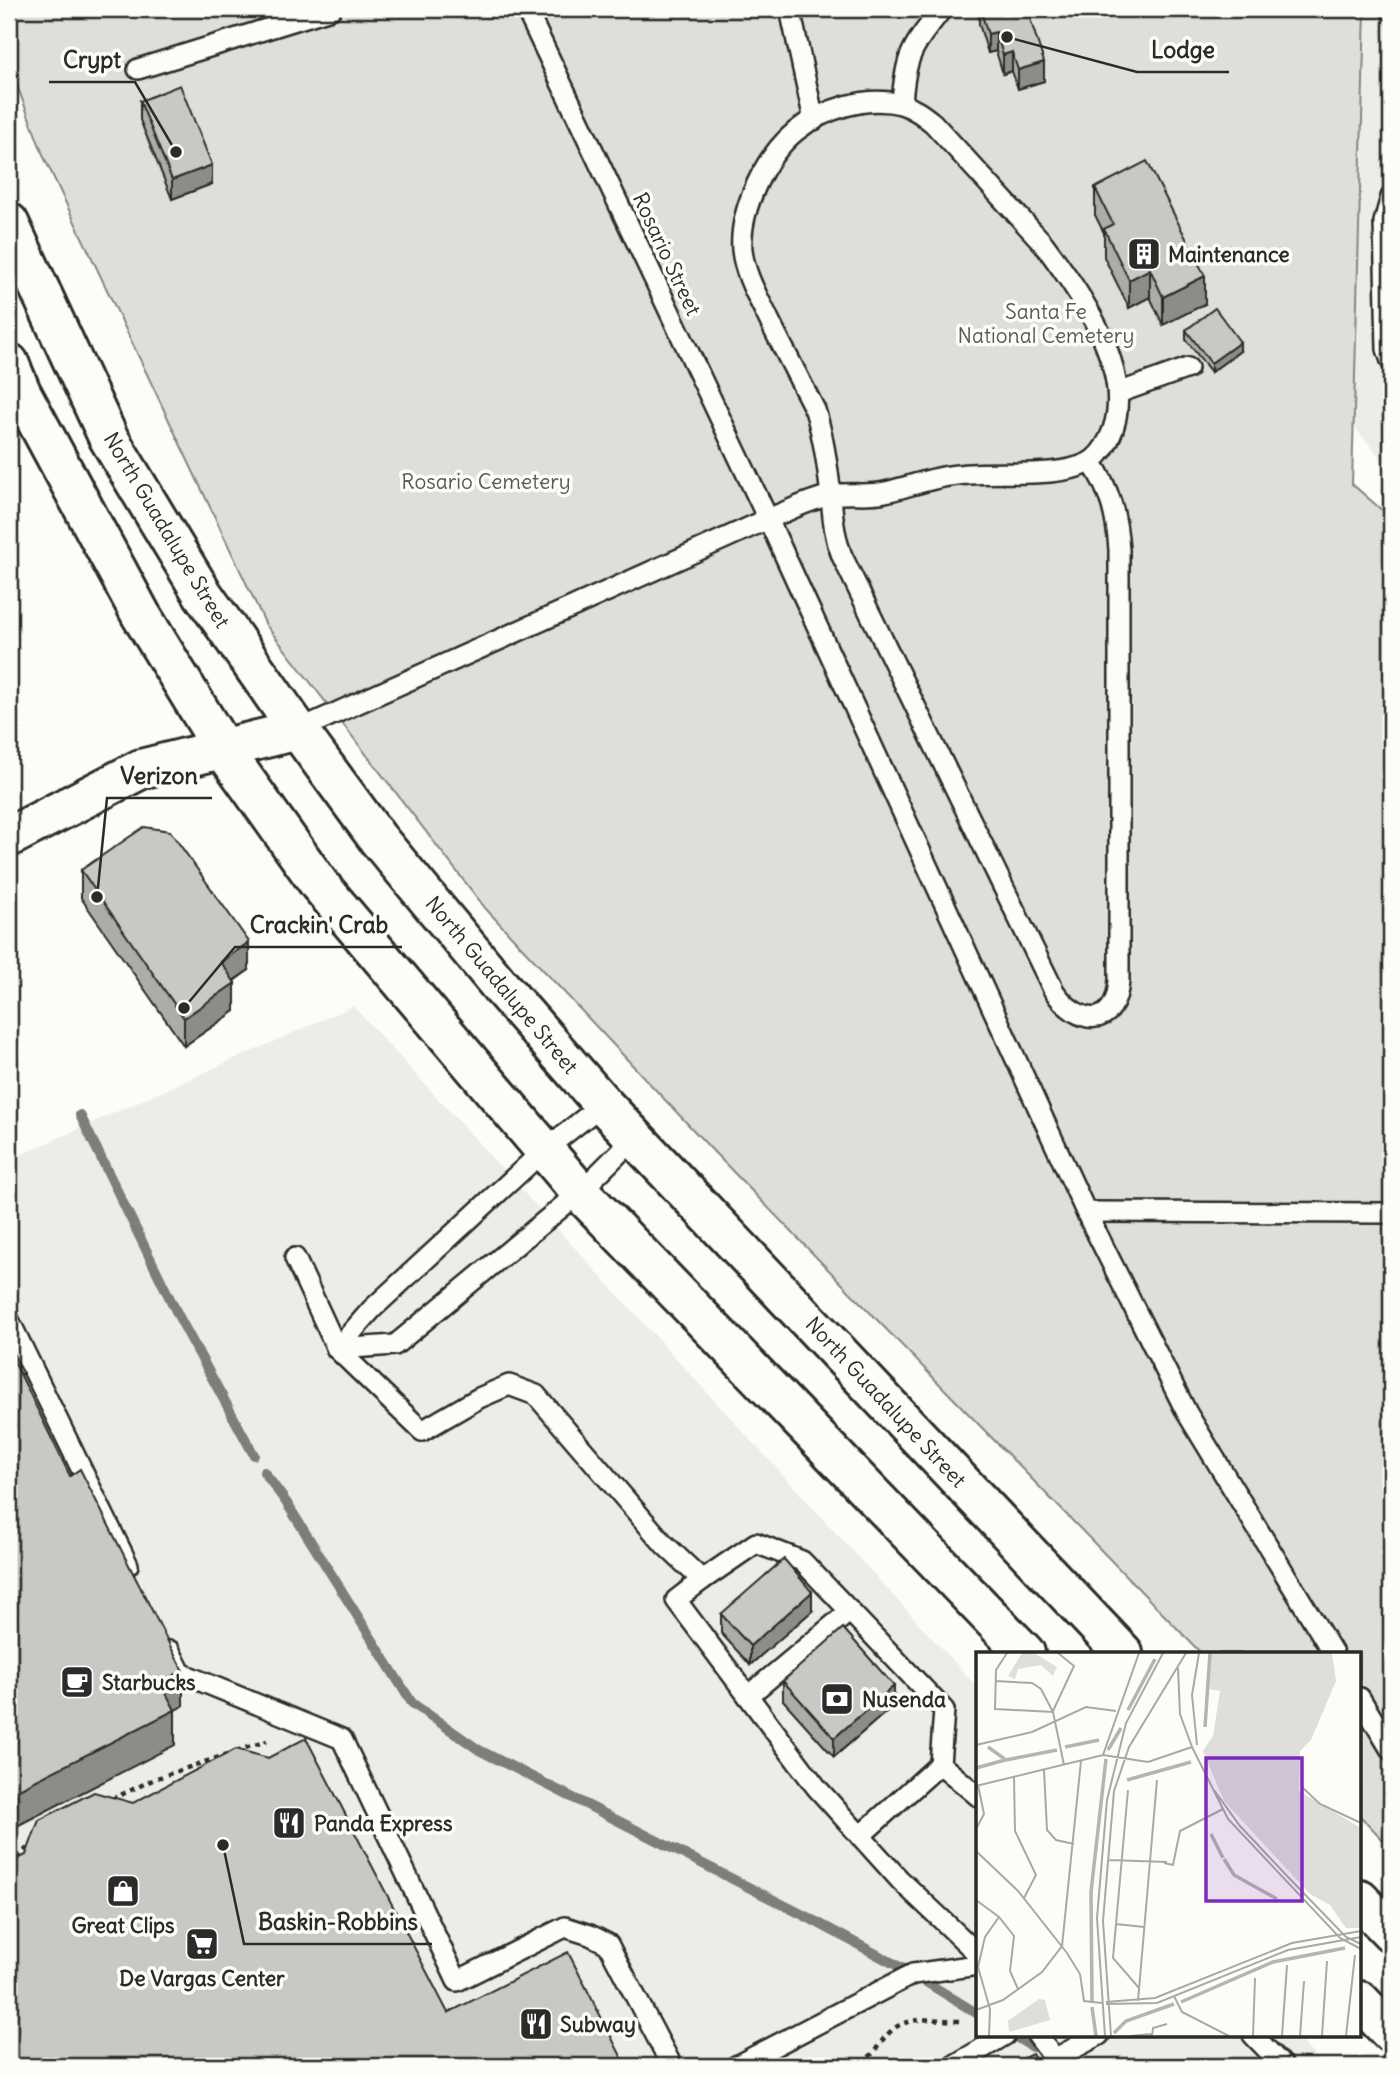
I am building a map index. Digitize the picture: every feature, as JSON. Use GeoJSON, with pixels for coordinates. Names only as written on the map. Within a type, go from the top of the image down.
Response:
{"type":"FeatureCollection","features":[{"type":"Feature","properties":{"kind":"main road","name":"North Guadalupe Street"},"geometry":{"type":"LineString","coordinates":[[9,223],[108,437],[202,593],[378,839],[500,986],[603,1104],[1122,1652]]}},
{"type":"Feature","properties":{"kind":"main road"},"geometry":{"type":"LineString","coordinates":[[9,363],[27,404],[141,615],[223,749],[319,884],[580,1192],[1024,1652]]}},
{"type":"Feature","properties":{"kind":"main road"},"geometry":{"type":"LineString","coordinates":[[9,837],[141,769],[298,730]]}},
{"type":"Feature","properties":{"kind":"main road"},"geometry":{"type":"LineString","coordinates":[[1362,1901],[1391,1932]]}},
{"type":"Feature","properties":{"kind":"main road"},"geometry":{"type":"LineString","coordinates":[[1362,2003],[1391,2034]]}},
{"type":"Feature","properties":{"kind":"lane"},"geometry":{"type":"LineString","coordinates":[[138,69],[331,9]]}},
{"type":"Feature","properties":{"kind":"lane","name":"Rosario Street"},"geometry":{"type":"LineString","coordinates":[[526,9],[768,519],[1086,1212],[1187,1413],[1332,1652]]}},
{"type":"Feature","properties":{"kind":"lane"},"geometry":{"type":"LineString","coordinates":[[790,9],[814,120]]}},
{"type":"Feature","properties":{"kind":"lane"},"geometry":{"type":"LineString","coordinates":[[902,104],[904,74],[909,55],[942,9]]}},
{"type":"Feature","properties":{"kind":"lane"},"geometry":{"type":"LineString","coordinates":[[298,730],[768,519],[831,495],[872,495],[954,475],[1074,468],[1091,462],[1104,449],[1117,413],[1118,394],[1114,370],[1098,330],[1043,243],[933,124],[918,111],[902,104],[867,102],[839,108],[795,132],[766,167],[748,205],[742,230],[742,251],[748,277],[815,410],[822,433],[831,495],[834,537],[842,556],[1054,991],[1072,1012],[1083,1017],[1097,1017],[1108,1012],[1115,1004],[1119,980],[1119,550],[1118,527],[1111,497],[1091,462]]}},
{"type":"Feature","properties":{"kind":"lane"},"geometry":{"type":"LineString","coordinates":[[1391,197],[1384,222],[1387,349],[1391,361]]}},
{"type":"Feature","properties":{"kind":"lane"},"geometry":{"type":"LineString","coordinates":[[1118,394],[1188,368]]}},
{"type":"Feature","properties":{"kind":"lane"},"geometry":{"type":"LineString","coordinates":[[337,1349],[372,1309],[543,1151],[603,1104]]}},
{"type":"Feature","properties":{"kind":"lane"},"geometry":{"type":"LineString","coordinates":[[337,1349],[395,1345],[580,1192],[635,1137]]}},
{"type":"Feature","properties":{"kind":"lane"},"geometry":{"type":"LineString","coordinates":[[1086,1212],[1391,1213]]}},
{"type":"Feature","properties":{"kind":"lane"},"geometry":{"type":"LineString","coordinates":[[295,1258],[337,1349],[422,1431],[479,1398],[509,1385],[536,1395],[664,1544],[702,1580]]}},
{"type":"Feature","properties":{"kind":"lane"},"geometry":{"type":"LineString","coordinates":[[9,1320],[135,1580]]}},
{"type":"Feature","properties":{"kind":"lane"},"geometry":{"type":"LineString","coordinates":[[860,1836],[940,1764],[944,1710],[803,1560],[756,1542],[676,1600],[817,1788],[860,1836],[900,1880],[976,1952]]}},
{"type":"Feature","properties":{"kind":"lane"},"geometry":{"type":"LineString","coordinates":[[748,1696],[850,1611]]}},
{"type":"Feature","properties":{"kind":"lane"},"geometry":{"type":"LineString","coordinates":[[164,1639],[181,1673],[342,1739],[457,1981],[565,1927],[590,1935],[608,1944],[672,2066]]}},
{"type":"Feature","properties":{"kind":"lane"},"geometry":{"type":"LineString","coordinates":[[1362,1701],[1391,1750]]}},
{"type":"Feature","properties":{"kind":"lane"},"geometry":{"type":"LineString","coordinates":[[940,1764],[976,1794]]}},
{"type":"Feature","properties":{"kind":"lane"},"geometry":{"type":"LineString","coordinates":[[736,2066],[913,1974],[976,1965]]}},
{"type":"Feature","properties":{"kind":"lane"},"geometry":{"type":"LineString","coordinates":[[953,2066],[1002,2036]]}},
{"type":"Feature","properties":{"kind":"lane"},"geometry":{"type":"LineString","coordinates":[[1038,2036],[1058,2062],[1097,2036]]}},
{"type":"Feature","properties":{"kind":"lane"},"geometry":{"type":"LineString","coordinates":[[1254,2036],[1283,2066]]}},
{"type":"Feature","properties":{"kind":"path"},"geometry":{"type":"LineString","coordinates":[[104,1802],[157,1778],[273,1739]]}},
{"type":"Feature","properties":{"kind":"path"},"geometry":{"type":"LineString","coordinates":[[9,1864],[36,1840]]}},
{"type":"Feature","properties":{"kind":"path"},"geometry":{"type":"LineString","coordinates":[[851,2066],[869,2060],[892,2029],[919,2019],[960,2021]]}},
{"type":"Feature","properties":{"kind":"shaded area"},"geometry":{"type":"Polygon","coordinates":[[[1365,9],[1391,9],[1391,470],[1354,427],[1365,9]]]}},
{"type":"Feature","properties":{"kind":"shaded area"},"geometry":{"type":"Polygon","coordinates":[[[353,1006],[976,1686],[976,2036],[1296,2036],[1324,2066],[9,2066],[9,1160],[353,1006]]]}},
{"type":"Feature","properties":{"kind":"green space"},"geometry":{"type":"Polygon","coordinates":[[[9,9],[1365,9],[1352,484],[1391,518],[1391,1848],[1362,1818],[1362,1652],[1200,1652],[713,1151],[486,909],[266,625],[44,157],[9,64],[9,9]]]}},
{"type":"Feature","properties":{"kind":"building"},"geometry":{"type":"Polygon","coordinates":[[[980,9],[1027,9],[1044,62],[1018,70],[1012,52],[1003,55],[996,32],[988,34],[980,9]]]}},
{"type":"Feature","properties":{"kind":"building"},"geometry":{"type":"Polygon","coordinates":[[[180,85],[212,165],[172,180],[140,101],[180,85]]]}},
{"type":"Feature","properties":{"kind":"building","name":"Maintenance"},"geometry":{"type":"Polygon","coordinates":[[[1147,161],[1205,276],[1163,297],[1150,269],[1129,280],[1104,229],[1113,224],[1095,188],[1147,161]]]}},
{"type":"Feature","properties":{"kind":"building"},"geometry":{"type":"Polygon","coordinates":[[[1215,308],[1240,342],[1211,363],[1186,330],[1215,308]]]}},
{"type":"Feature","properties":{"kind":"building"},"geometry":{"type":"Polygon","coordinates":[[[144,827],[170,831],[249,942],[221,962],[235,983],[184,1018],[81,870],[144,827]]]}},
{"type":"Feature","properties":{"kind":"building"},"geometry":{"type":"Polygon","coordinates":[[[9,1351],[70,1476],[80,1469],[183,1671],[160,1682],[175,1710],[9,1794],[9,1351]]]}},
{"type":"Feature","properties":{"kind":"building"},"geometry":{"type":"Polygon","coordinates":[[[784,1559],[812,1592],[750,1646],[721,1614],[784,1559]]]}},
{"type":"Feature","properties":{"kind":"building"},"geometry":{"type":"Polygon","coordinates":[[[843,1628],[894,1686],[834,1738],[783,1681],[843,1628]]]}},
{"type":"Feature","properties":{"kind":"building","name":"De Vargas Center"},"geometry":{"type":"Polygon","coordinates":[[[306,1738],[448,2013],[568,1952],[626,2066],[9,2066],[9,1863],[26,1855],[39,1820],[94,1792],[133,1803],[236,1749],[268,1758],[306,1738]]]}},
{"type":"Feature","properties":{"kind":"building"},"geometry":{"type":"Polygon","coordinates":[[[1032,2054],[1039,2066],[1007,2066],[1032,2054]]]}},
{"type":"Feature","properties":{"kind":"waterway"},"geometry":{"type":"LineString","coordinates":[[80,1115],[179,1317],[254,1455]]}},
{"type":"Feature","properties":{"kind":"waterway"},"geometry":{"type":"LineString","coordinates":[[264,1472],[286,1502],[412,1703],[479,1750],[811,1919],[913,1974],[976,2013]]}},
{"type":"Feature","properties":{"kind":"waterway"},"geometry":{"type":"LineString","coordinates":[[1015,2036],[1032,2047]]}},
{"type":"Feature","properties":{"kind":"place","name":"Lodge"},"geometry":{"type":"Point","coordinates":[1007,37]}},
{"type":"Feature","properties":{"kind":"place","name":"Crypt"},"geometry":{"type":"Point","coordinates":[176,152]}},
{"type":"Feature","properties":{"kind":"place","name":"Maintenance"},"geometry":{"type":"Point","coordinates":[1144,254]}},
{"type":"Feature","properties":{"kind":"place","name":"Verizon"},"geometry":{"type":"Point","coordinates":[97,897]}},
{"type":"Feature","properties":{"kind":"place","name":"Crackin' Crab"},"geometry":{"type":"Point","coordinates":[184,1008]}},
{"type":"Feature","properties":{"kind":"place","name":"Starbucks"},"geometry":{"type":"Point","coordinates":[77,1682]}},
{"type":"Feature","properties":{"kind":"place","name":"Nusenda"},"geometry":{"type":"Point","coordinates":[837,1699]}},
{"type":"Feature","properties":{"kind":"place","name":"Panda Express"},"geometry":{"type":"Point","coordinates":[289,1823]}},
{"type":"Feature","properties":{"kind":"place","name":"Baskin-Robbins"},"geometry":{"type":"Point","coordinates":[223,1845]}},
{"type":"Feature","properties":{"kind":"place","name":"Great Clips"},"geometry":{"type":"Point","coordinates":[123,1891]}},
{"type":"Feature","properties":{"kind":"place","name":"De Vargas Center"},"geometry":{"type":"Point","coordinates":[202,1944]}},
{"type":"Feature","properties":{"kind":"place","name":"Subway"},"geometry":{"type":"Point","coordinates":[536,2024]}},
{"type":"Feature","properties":{"kind":"park label","name":"Santa Fe National Cemetery"},"geometry":{"type":"Point","coordinates":[1046,323]}},
{"type":"Feature","properties":{"kind":"park label","name":"Rosario Cemetery"},"geometry":{"type":"Point","coordinates":[486,481]}}]}
